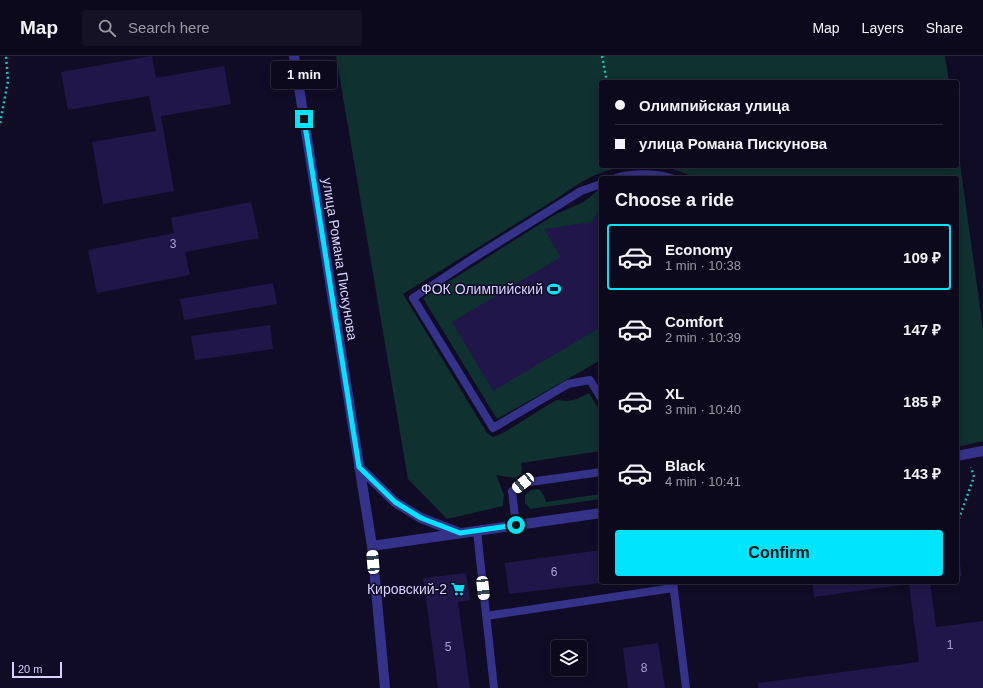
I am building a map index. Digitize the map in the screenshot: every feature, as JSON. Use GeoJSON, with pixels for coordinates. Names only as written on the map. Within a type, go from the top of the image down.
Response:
{"type":"FeatureCollection","features":[{"type":"Feature","properties":{"kind":"street","name":"улица Романа Пискунова"},"geometry":{"type":"LineString","coordinates":[[294,56],[372,546],[385,688]]}},
{"type":"Feature","properties":{"kind":"street"},"geometry":{"type":"LineString","coordinates":[[959,456],[983,451]]}},
{"type":"Feature","properties":{"kind":"street"},"geometry":{"type":"LineString","coordinates":[[359,467],[395,502],[421,518],[460,533]]}},
{"type":"Feature","properties":{"kind":"street"},"geometry":{"type":"LineString","coordinates":[[372,546],[599,513]]}},
{"type":"Feature","properties":{"kind":"lane"},"geometry":{"type":"LineString","coordinates":[[622,176],[665,176]]}},
{"type":"Feature","properties":{"kind":"lane"},"geometry":{"type":"LineString","coordinates":[[599,185],[581,191],[413,298],[493,428],[568,384],[590,380],[599,395]]}},
{"type":"Feature","properties":{"kind":"lane"},"geometry":{"type":"LineString","coordinates":[[516,525],[512,491],[523,483],[599,472]]}},
{"type":"Feature","properties":{"kind":"lane"},"geometry":{"type":"LineString","coordinates":[[477,531],[494,688]]}},
{"type":"Feature","properties":{"kind":"lane"},"geometry":{"type":"LineString","coordinates":[[486,616],[673,585],[686,688]]}},
{"type":"Feature","properties":{"kind":"path"},"geometry":{"type":"LineString","coordinates":[[0,124],[8,81],[6,56]]}},
{"type":"Feature","properties":{"kind":"path"},"geometry":{"type":"LineString","coordinates":[[602,56],[607,80]]}},
{"type":"Feature","properties":{"kind":"path"},"geometry":{"type":"LineString","coordinates":[[959,518],[974,477],[971,467]]}},
{"type":"Feature","properties":{"kind":"green space"},"geometry":{"type":"Polygon","coordinates":[[[336,56],[945,56],[949,80],[599,80],[599,168],[618,168],[603,172],[577,185],[403,294],[487,433],[493,437],[503,433],[556,400],[568,401],[577,399],[589,393],[599,409],[599,451],[521,463],[521,474],[515,478],[496,475],[504,495],[503,506],[447,519],[408,479],[336,56]]]}},
{"type":"Feature","properties":{"kind":"green space"},"geometry":{"type":"Polygon","coordinates":[[[959,156],[983,329],[983,441],[959,447],[959,176],[692,176],[673,169],[663,168],[959,168],[959,156]]]}},
{"type":"Feature","properties":{"kind":"green space"},"geometry":{"type":"Polygon","coordinates":[[[599,190],[599,361],[497,419],[423,298],[556,214],[584,202],[599,190]]]}},
{"type":"Feature","properties":{"kind":"green space"},"geometry":{"type":"Polygon","coordinates":[[[539,489],[546,502],[599,494],[599,499],[530,509],[525,503],[525,495],[531,490],[539,489]]]}},
{"type":"Feature","properties":{"kind":"building"},"geometry":{"type":"Polygon","coordinates":[[[152,56],[156,78],[224,66],[231,104],[161,116],[174,191],[103,204],[92,142],[156,131],[149,96],[68,110],[61,72],[152,56]]]}},
{"type":"Feature","properties":{"kind":"building"},"geometry":{"type":"Polygon","coordinates":[[[251,202],[259,238],[185,252],[190,275],[97,293],[88,250],[174,233],[171,218],[251,202]]]}},
{"type":"Feature","properties":{"kind":"building","name":"ФОК Олимпийский"},"geometry":{"type":"Polygon","coordinates":[[[599,210],[599,328],[493,391],[452,322],[561,257],[544,229],[592,222],[599,210]]]}},
{"type":"Feature","properties":{"kind":"building"},"geometry":{"type":"Polygon","coordinates":[[[273,283],[277,304],[184,320],[180,299],[273,283]]]}},
{"type":"Feature","properties":{"kind":"building"},"geometry":{"type":"Polygon","coordinates":[[[270,325],[273,349],[195,360],[191,336],[270,325]]]}},
{"type":"Feature","properties":{"kind":"building"},"geometry":{"type":"Polygon","coordinates":[[[599,550],[599,583],[509,594],[505,563],[599,550]]]}},
{"type":"Feature","properties":{"kind":"building"},"geometry":{"type":"Polygon","coordinates":[[[959,558],[962,576],[959,577],[959,558]]]}},
{"type":"Feature","properties":{"kind":"building"},"geometry":{"type":"Polygon","coordinates":[[[466,573],[470,600],[458,602],[470,688],[438,688],[423,578],[466,573]]]}},
{"type":"Feature","properties":{"kind":"building"},"geometry":{"type":"Polygon","coordinates":[[[812,584],[909,584],[814,597],[812,584]]]}},
{"type":"Feature","properties":{"kind":"building"},"geometry":{"type":"Polygon","coordinates":[[[909,584],[930,584],[936,627],[983,621],[983,688],[758,688],[758,683],[919,662],[909,584]]]}},
{"type":"Feature","properties":{"kind":"building"},"geometry":{"type":"Polygon","coordinates":[[[658,643],[665,688],[628,688],[623,648],[658,643]]]}},
{"type":"Feature","properties":{"kind":"place","name":"ФОК Олимпийский"},"geometry":{"type":"Point","coordinates":[554,289]}},
{"type":"Feature","properties":{"kind":"place","name":"Кировский-2"},"geometry":{"type":"Point","coordinates":[458,589]}},
{"type":"Feature","properties":{"kind":"route"},"geometry":{"type":"LineString","coordinates":[[304,119],[359,467],[395,502],[421,518],[460,533],[516,525]]}}]}
